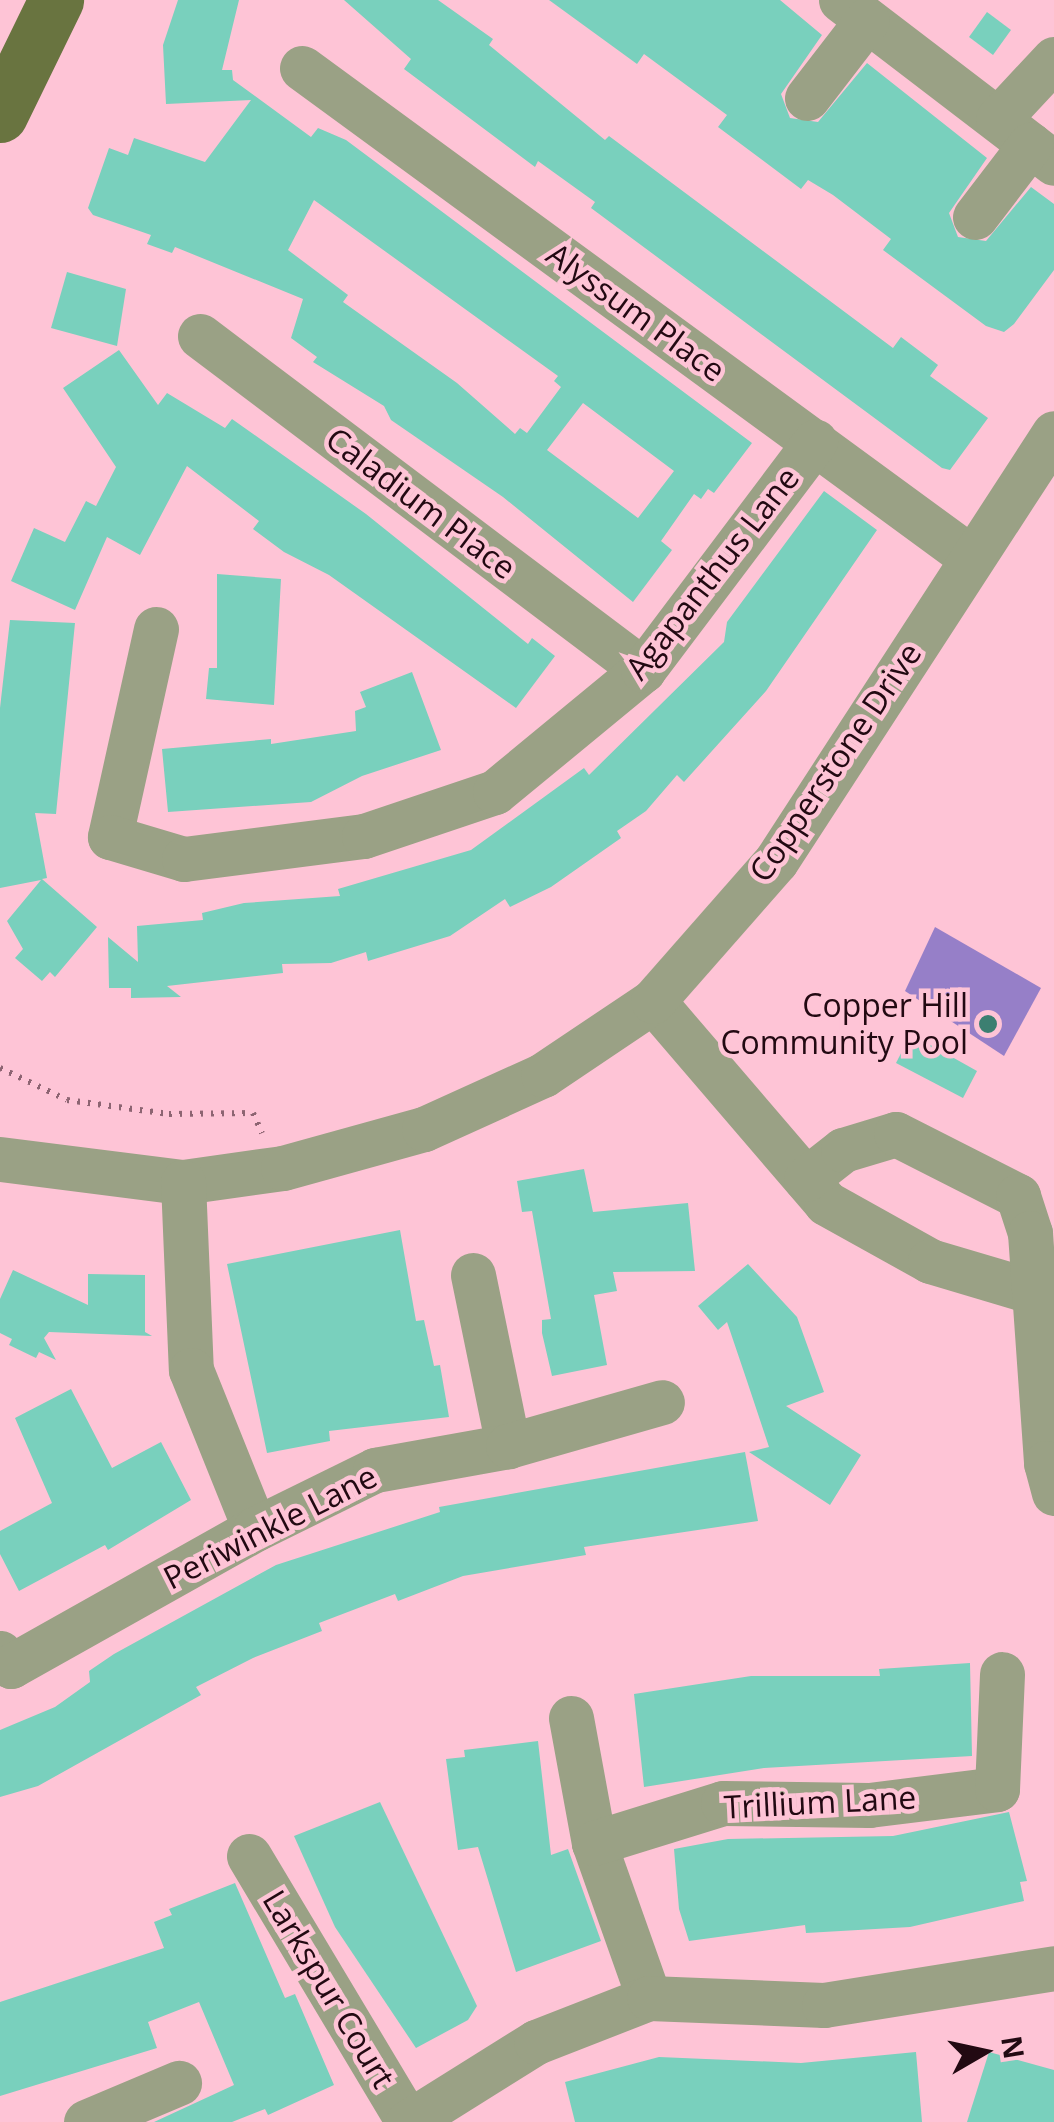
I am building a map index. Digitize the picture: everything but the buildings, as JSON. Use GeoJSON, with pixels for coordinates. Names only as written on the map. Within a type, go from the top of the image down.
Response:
{"type":"FeatureCollection","features":[{"type":"Feature","properties":{"kind":"main road"},"geometry":{"type":"LineString","coordinates":[[0,116],[56,0]]}},
{"type":"Feature","properties":{"kind":"street"},"geometry":{"type":"LineString","coordinates":[[807,98],[854,10],[1027,142]]}},
{"type":"Feature","properties":{"kind":"street"},"geometry":{"type":"LineString","coordinates":[[975,217],[1027,142],[1054,59]]}},
{"type":"Feature","properties":{"kind":"street","name":"Alyssum Place"},"geometry":{"type":"LineString","coordinates":[[302,68],[969,556]]}},
{"type":"Feature","properties":{"kind":"street","name":"Caladium Place"},"geometry":{"type":"LineString","coordinates":[[200,336],[643,670]]}},
{"type":"Feature","properties":{"kind":"street","name":"Copperstone Drive"},"geometry":{"type":"LineString","coordinates":[[0,1159],[183,1182],[283,1168],[424,1129],[543,1075],[653,1001],[776,861],[969,556],[1054,434]]}},
{"type":"Feature","properties":{"kind":"street","name":"Agapanthus Lane"},"geometry":{"type":"LineString","coordinates":[[156,630],[110,837],[184,859],[364,836],[494,792],[643,670],[815,442]]}},
{"type":"Feature","properties":{"kind":"street"},"geometry":{"type":"LineString","coordinates":[[653,1001],[826,1202],[930,1261],[1045,1297]]}},
{"type":"Feature","properties":{"kind":"street"},"geometry":{"type":"LineString","coordinates":[[806,1179],[843,1150],[896,1134],[1012,1189],[1027,1214],[1045,1297],[1046,1463],[1054,1493]]}},
{"type":"Feature","properties":{"kind":"street"},"geometry":{"type":"LineString","coordinates":[[183,1182],[191,1370],[256,1529]]}},
{"type":"Feature","properties":{"kind":"street"},"geometry":{"type":"LineString","coordinates":[[473,1274],[508,1446]]}},
{"type":"Feature","properties":{"kind":"street","name":"Periwinkle Lane"},"geometry":{"type":"LineString","coordinates":[[6,1660],[375,1470],[508,1446],[662,1402]]}},
{"type":"Feature","properties":{"kind":"street","name":"Trillium Lane"},"geometry":{"type":"LineString","coordinates":[[594,1843],[723,1803],[869,1804],[996,1788],[1002,1674]]}},
{"type":"Feature","properties":{"kind":"street"},"geometry":{"type":"LineString","coordinates":[[571,1718],[594,1843],[648,1998]]}},
{"type":"Feature","properties":{"kind":"street","name":"Larkspur Court"},"geometry":{"type":"LineString","coordinates":[[249,1856],[408,2122]]}},
{"type":"Feature","properties":{"kind":"street"},"geometry":{"type":"LineString","coordinates":[[408,2122],[536,2042],[648,1998],[824,2004],[1054,1968]]}},
{"type":"Feature","properties":{"kind":"street"},"geometry":{"type":"LineString","coordinates":[[86,2122],[179,2083]]}},
{"type":"Feature","properties":{"kind":"path"},"geometry":{"type":"LineString","coordinates":[[0,1068],[67,1100],[169,1114],[253,1112],[262,1133]]}},
{"type":"Feature","properties":{"kind":"shaded area","name":"Copper Hill Community Pool"},"geometry":{"type":"Polygon","coordinates":[[[935,927],[1041,988],[1004,1056],[905,991],[935,927]]]}},
{"type":"Feature","properties":{"kind":"place","name":"Copper Hill Community Pool"},"geometry":{"type":"Point","coordinates":[988,1024]}}]}
